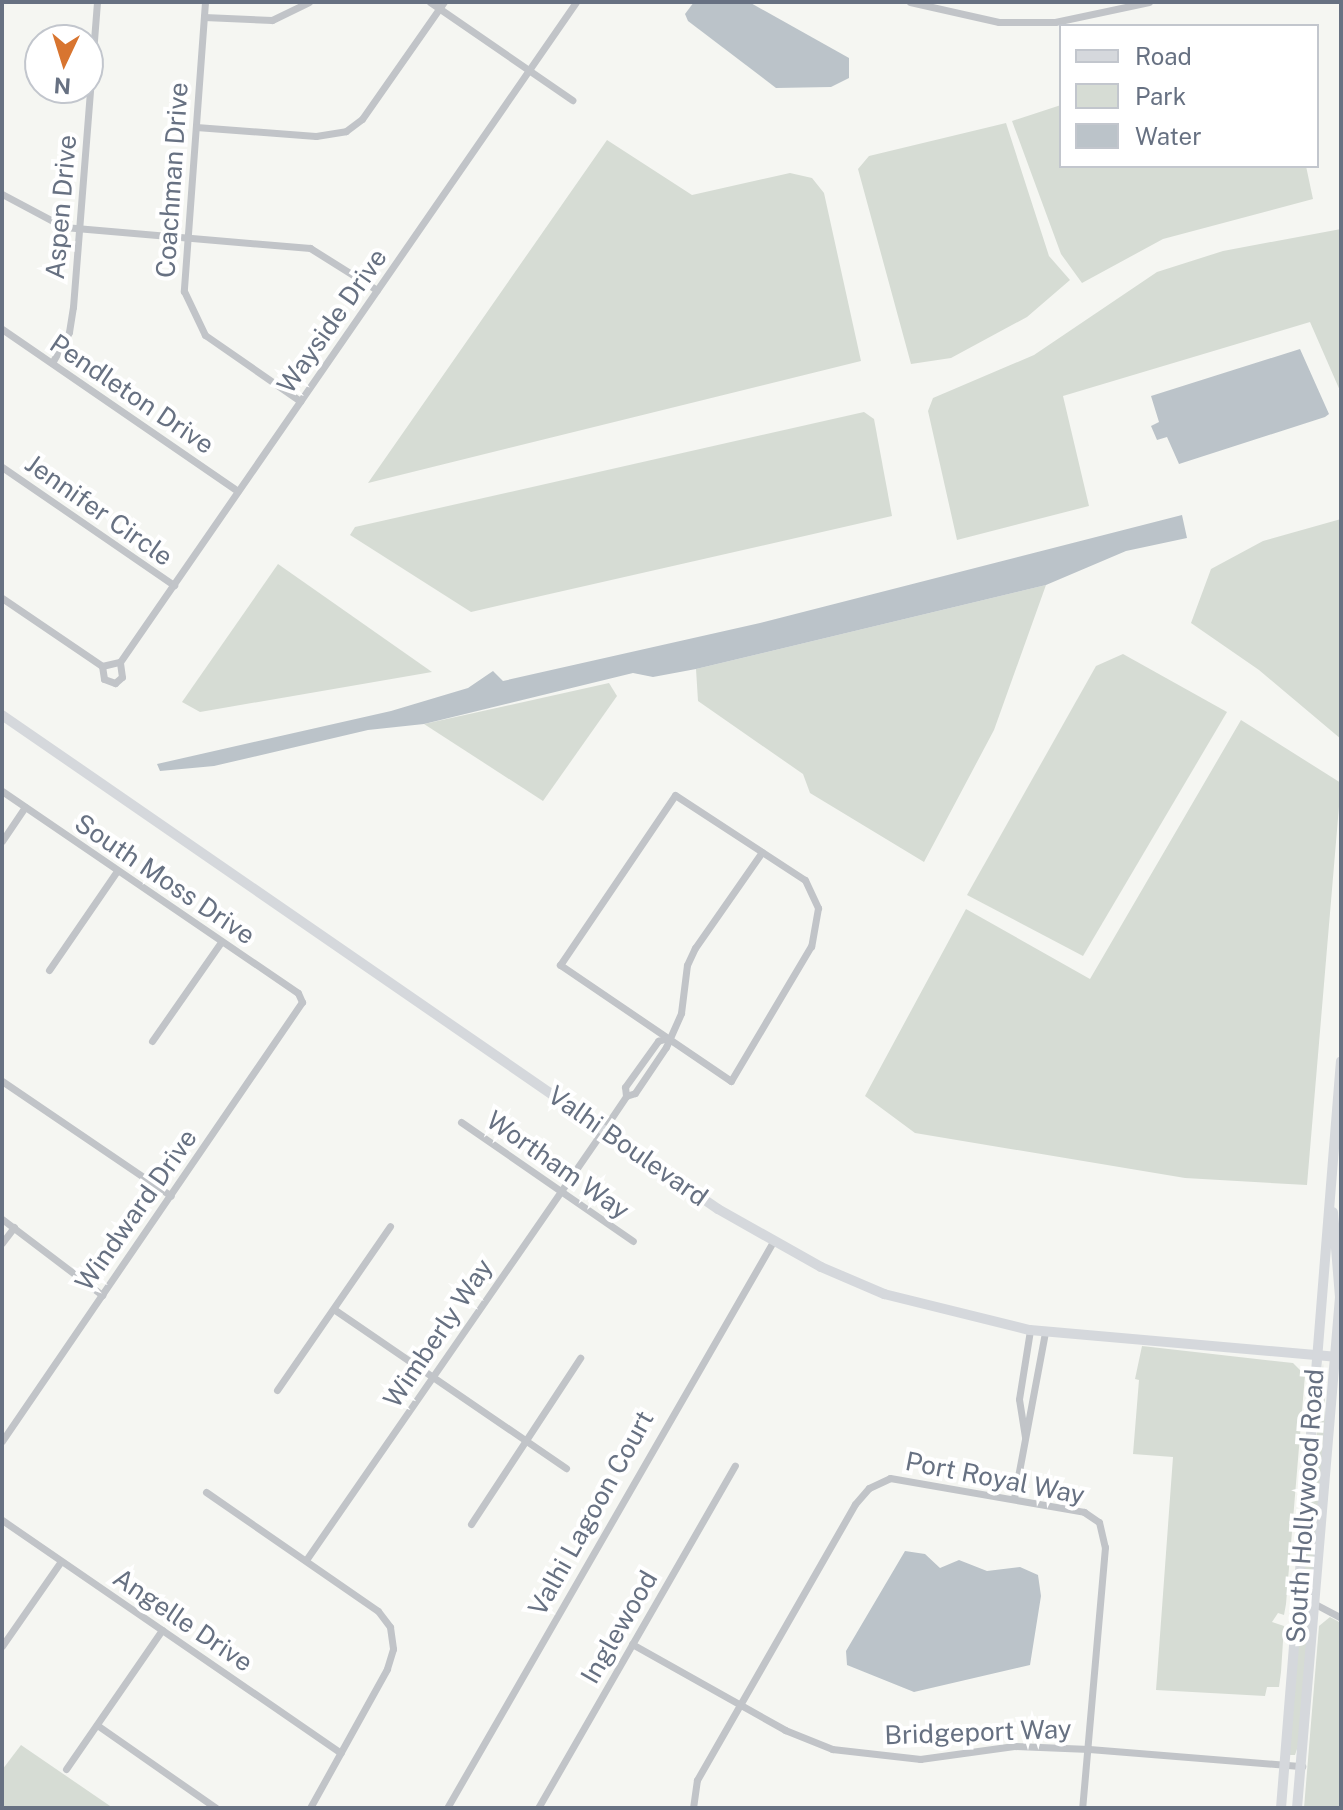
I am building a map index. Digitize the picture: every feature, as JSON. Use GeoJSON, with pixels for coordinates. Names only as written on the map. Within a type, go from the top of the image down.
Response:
{"type":"FeatureCollection","features":[{"type":"Feature","properties":{"kind":"street","name":"Aspen Drive"},"geometry":{"type":"LineString","coordinates":[[52,363],[69,332],[97,2]]}},
{"type":"Feature","properties":{"kind":"street","name":"Coachman Drive"},"geometry":{"type":"LineString","coordinates":[[205,2],[184,291],[195,323],[211,340],[300,401]]}},
{"type":"Feature","properties":{"kind":"street"},"geometry":{"type":"LineString","coordinates":[[204,17],[272,20],[309,2]]}},
{"type":"Feature","properties":{"kind":"street"},"geometry":{"type":"LineString","coordinates":[[430,2],[442,5],[572,100]]}},
{"type":"Feature","properties":{"kind":"street","name":"Wayside Drive"},"geometry":{"type":"LineString","coordinates":[[102,666],[104,679],[115,683],[122,677],[120,662],[576,2]]}},
{"type":"Feature","properties":{"kind":"street"},"geometry":{"type":"LineString","coordinates":[[910,2],[999,22],[1055,22],[1126,4],[1149,2]]}},
{"type":"Feature","properties":{"kind":"street"},"geometry":{"type":"LineString","coordinates":[[196,127],[316,136],[346,131],[362,119],[442,5]]}},
{"type":"Feature","properties":{"kind":"street"},"geometry":{"type":"LineString","coordinates":[[2,194],[54,225],[310,248],[377,290]]}},
{"type":"Feature","properties":{"kind":"street","name":"Pendleton Drive"},"geometry":{"type":"LineString","coordinates":[[2,329],[238,491]]}},
{"type":"Feature","properties":{"kind":"street","name":"Jennifer Circle"},"geometry":{"type":"LineString","coordinates":[[2,467],[174,585]]}},
{"type":"Feature","properties":{"kind":"street"},"geometry":{"type":"LineString","coordinates":[[2,598],[102,666],[120,662]]}},
{"type":"Feature","properties":{"kind":"street","name":"Valhi Boulevard"},"geometry":{"type":"LineString","coordinates":[[2,715],[718,1209],[884,1294],[1030,1330],[1338,1357]]}},
{"type":"Feature","properties":{"kind":"street","name":"South Moss Drive"},"geometry":{"type":"LineString","coordinates":[[2,791],[298,993],[302,1002]]}},
{"type":"Feature","properties":{"kind":"street"},"geometry":{"type":"LineString","coordinates":[[675,795],[762,852],[805,880],[818,908],[818,928],[731,1081],[560,965],[675,795]]}},
{"type":"Feature","properties":{"kind":"street"},"geometry":{"type":"LineString","coordinates":[[2,841],[25,807]]}},
{"type":"Feature","properties":{"kind":"street"},"geometry":{"type":"LineString","coordinates":[[667,1038],[681,1013],[687,965],[695,948],[762,852]]}},
{"type":"Feature","properties":{"kind":"street"},"geometry":{"type":"LineString","coordinates":[[49,970],[117,871]]}},
{"type":"Feature","properties":{"kind":"street"},"geometry":{"type":"LineString","coordinates":[[152,1041],[221,942]]}},
{"type":"Feature","properties":{"kind":"street","name":"Windward Drive"},"geometry":{"type":"LineString","coordinates":[[2,1441],[302,1002]]}},
{"type":"Feature","properties":{"kind":"street","name":"Wimberly Way"},"geometry":{"type":"LineString","coordinates":[[306,1560],[604,1129],[626,1096],[625,1087],[658,1041],[667,1038]]}},
{"type":"Feature","properties":{"kind":"street"},"geometry":{"type":"LineString","coordinates":[[1330,1195],[1341,1061]]}},
{"type":"Feature","properties":{"kind":"street"},"geometry":{"type":"LineString","coordinates":[[2,1081],[171,1196]]}},
{"type":"Feature","properties":{"kind":"street","name":"Wortham Way"},"geometry":{"type":"LineString","coordinates":[[461,1122],[633,1241]]}},
{"type":"Feature","properties":{"kind":"street","name":"South Hollywood Road"},"geometry":{"type":"LineString","coordinates":[[1281,1808],[1330,1195]]}},
{"type":"Feature","properties":{"kind":"street","name":"South Hollywood Road"},"geometry":{"type":"LineString","coordinates":[[1297,1808],[1338,1357],[1340,1297],[1330,1195]]}},
{"type":"Feature","properties":{"kind":"street"},"geometry":{"type":"LineString","coordinates":[[2,1219],[102,1295]]}},
{"type":"Feature","properties":{"kind":"street"},"geometry":{"type":"LineString","coordinates":[[277,1390],[390,1226]]}},
{"type":"Feature","properties":{"kind":"street"},"geometry":{"type":"LineString","coordinates":[[2,1243],[14,1227]]}},
{"type":"Feature","properties":{"kind":"street","name":"Valhi Lagoon Court"},"geometry":{"type":"LineString","coordinates":[[447,1808],[774,1240]]}},
{"type":"Feature","properties":{"kind":"street"},"geometry":{"type":"LineString","coordinates":[[335,1310],[566,1468]]}},
{"type":"Feature","properties":{"kind":"street"},"geometry":{"type":"LineString","coordinates":[[1025,1439],[1019,1399],[1030,1330]]}},
{"type":"Feature","properties":{"kind":"street"},"geometry":{"type":"LineString","coordinates":[[1014,1498],[1045,1332]]}},
{"type":"Feature","properties":{"kind":"street"},"geometry":{"type":"LineString","coordinates":[[471,1524],[580,1358]]}},
{"type":"Feature","properties":{"kind":"street","name":"Inglewood"},"geometry":{"type":"LineString","coordinates":[[538,1808],[735,1466]]}},
{"type":"Feature","properties":{"kind":"street","name":"Port Royal Way"},"geometry":{"type":"LineString","coordinates":[[693,1808],[697,1780],[869,1488],[890,1478],[909,1478],[1084,1512],[1103,1532],[1089,1749],[1082,1808]]}},
{"type":"Feature","properties":{"kind":"street"},"geometry":{"type":"LineString","coordinates":[[206,1492],[378,1611],[390,1627],[393,1649],[387,1669],[310,1808]]}},
{"type":"Feature","properties":{"kind":"street","name":"Angelle Drive"},"geometry":{"type":"LineString","coordinates":[[2,1520],[341,1753]]}},
{"type":"Feature","properties":{"kind":"street"},"geometry":{"type":"LineString","coordinates":[[2,1646],[61,1561]]}},
{"type":"Feature","properties":{"kind":"street"},"geometry":{"type":"LineString","coordinates":[[1317,1605],[1341,1618]]}},
{"type":"Feature","properties":{"kind":"street"},"geometry":{"type":"LineString","coordinates":[[66,1769],[162,1630]]}},
{"type":"Feature","properties":{"kind":"street","name":"Bridgeport Way"},"geometry":{"type":"LineString","coordinates":[[632,1644],[740,1705],[832,1749],[920,1759],[1014,1746],[1302,1766]]}},
{"type":"Feature","properties":{"kind":"street"},"geometry":{"type":"LineString","coordinates":[[97,1725],[216,1808]]}},
{"type":"Feature","properties":{"kind":"green space"},"geometry":{"type":"Polygon","coordinates":[[[1059,106],[1059,168],[1306,168],[1313,199],[1163,239],[1082,283],[1061,254],[1012,121],[1059,106]]]}},
{"type":"Feature","properties":{"kind":"green space"},"geometry":{"type":"Polygon","coordinates":[[[1006,123],[1049,256],[1070,280],[1027,317],[951,358],[911,364],[858,169],[869,156],[1006,123]]]}},
{"type":"Feature","properties":{"kind":"green space"},"geometry":{"type":"Polygon","coordinates":[[[607,140],[692,195],[790,173],[812,178],[824,193],[861,361],[368,483],[607,140]]]}},
{"type":"Feature","properties":{"kind":"green space"},"geometry":{"type":"Polygon","coordinates":[[[1341,229],[1341,393],[1310,322],[1063,396],[1089,506],[957,540],[928,411],[933,398],[1034,355],[1157,272],[1223,251],[1341,229]]]}},
{"type":"Feature","properties":{"kind":"green space"},"geometry":{"type":"Polygon","coordinates":[[[864,412],[874,419],[892,516],[471,612],[350,535],[355,527],[864,412]]]}},
{"type":"Feature","properties":{"kind":"green space"},"geometry":{"type":"Polygon","coordinates":[[[1341,519],[1341,739],[1259,670],[1191,623],[1211,569],[1263,541],[1341,519]]]}},
{"type":"Feature","properties":{"kind":"green space"},"geometry":{"type":"Polygon","coordinates":[[[278,564],[432,672],[200,712],[182,702],[278,564]]]}},
{"type":"Feature","properties":{"kind":"green space"},"geometry":{"type":"Polygon","coordinates":[[[1046,585],[994,730],[924,862],[810,793],[803,774],[698,701],[696,669],[1046,585]]]}},
{"type":"Feature","properties":{"kind":"green space"},"geometry":{"type":"Polygon","coordinates":[[[1123,654],[1227,712],[1083,956],[967,895],[1096,666],[1123,654]]]}},
{"type":"Feature","properties":{"kind":"green space"},"geometry":{"type":"Polygon","coordinates":[[[609,683],[617,696],[543,801],[424,724],[609,683]]]}},
{"type":"Feature","properties":{"kind":"green space"},"geometry":{"type":"Polygon","coordinates":[[[1241,720],[1341,783],[1307,1185],[1185,1178],[915,1133],[865,1096],[966,909],[1090,979],[1241,720]]]}},
{"type":"Feature","properties":{"kind":"green space"},"geometry":{"type":"Polygon","coordinates":[[[1142,1346],[1293,1363],[1305,1375],[1286,1604],[1284,1615],[1278,1613],[1272,1622],[1284,1626],[1281,1672],[1279,1687],[1267,1687],[1265,1696],[1156,1690],[1173,1457],[1133,1454],[1139,1380],[1135,1379],[1142,1346]]]}},
{"type":"Feature","properties":{"kind":"green space"},"geometry":{"type":"Polygon","coordinates":[[[1323,1363],[1326,1425],[1299,1743],[1295,1755],[1287,1755],[1323,1363]]]}},
{"type":"Feature","properties":{"kind":"green space"},"geometry":{"type":"Polygon","coordinates":[[[1330,1617],[1341,1623],[1341,1808],[1304,1808],[1319,1626],[1330,1617]]]}},
{"type":"Feature","properties":{"kind":"green space"},"geometry":{"type":"Polygon","coordinates":[[[21,1745],[113,1808],[2,1808],[2,1770],[21,1745]]]}},
{"type":"Feature","properties":{"kind":"water"},"geometry":{"type":"Polygon","coordinates":[[[694,2],[749,2],[849,58],[849,78],[831,87],[776,88],[688,21],[685,14],[694,2]]]}},
{"type":"Feature","properties":{"kind":"water"},"geometry":{"type":"Polygon","coordinates":[[[1300,349],[1329,414],[1325,417],[1179,464],[1167,437],[1157,440],[1151,426],[1159,422],[1151,396],[1300,349]]]}},
{"type":"Feature","properties":{"kind":"water"},"geometry":{"type":"Polygon","coordinates":[[[1182,515],[1187,538],[1126,551],[1046,585],[696,669],[653,677],[633,673],[424,724],[368,730],[214,766],[160,771],[157,764],[391,711],[468,688],[493,671],[503,681],[760,623],[1182,515]]]}},
{"type":"Feature","properties":{"kind":"water"},"geometry":{"type":"Polygon","coordinates":[[[905,1551],[925,1554],[940,1568],[959,1560],[987,1571],[1020,1567],[1038,1575],[1041,1596],[1030,1665],[914,1692],[847,1665],[846,1651],[905,1551]]]}}]}
